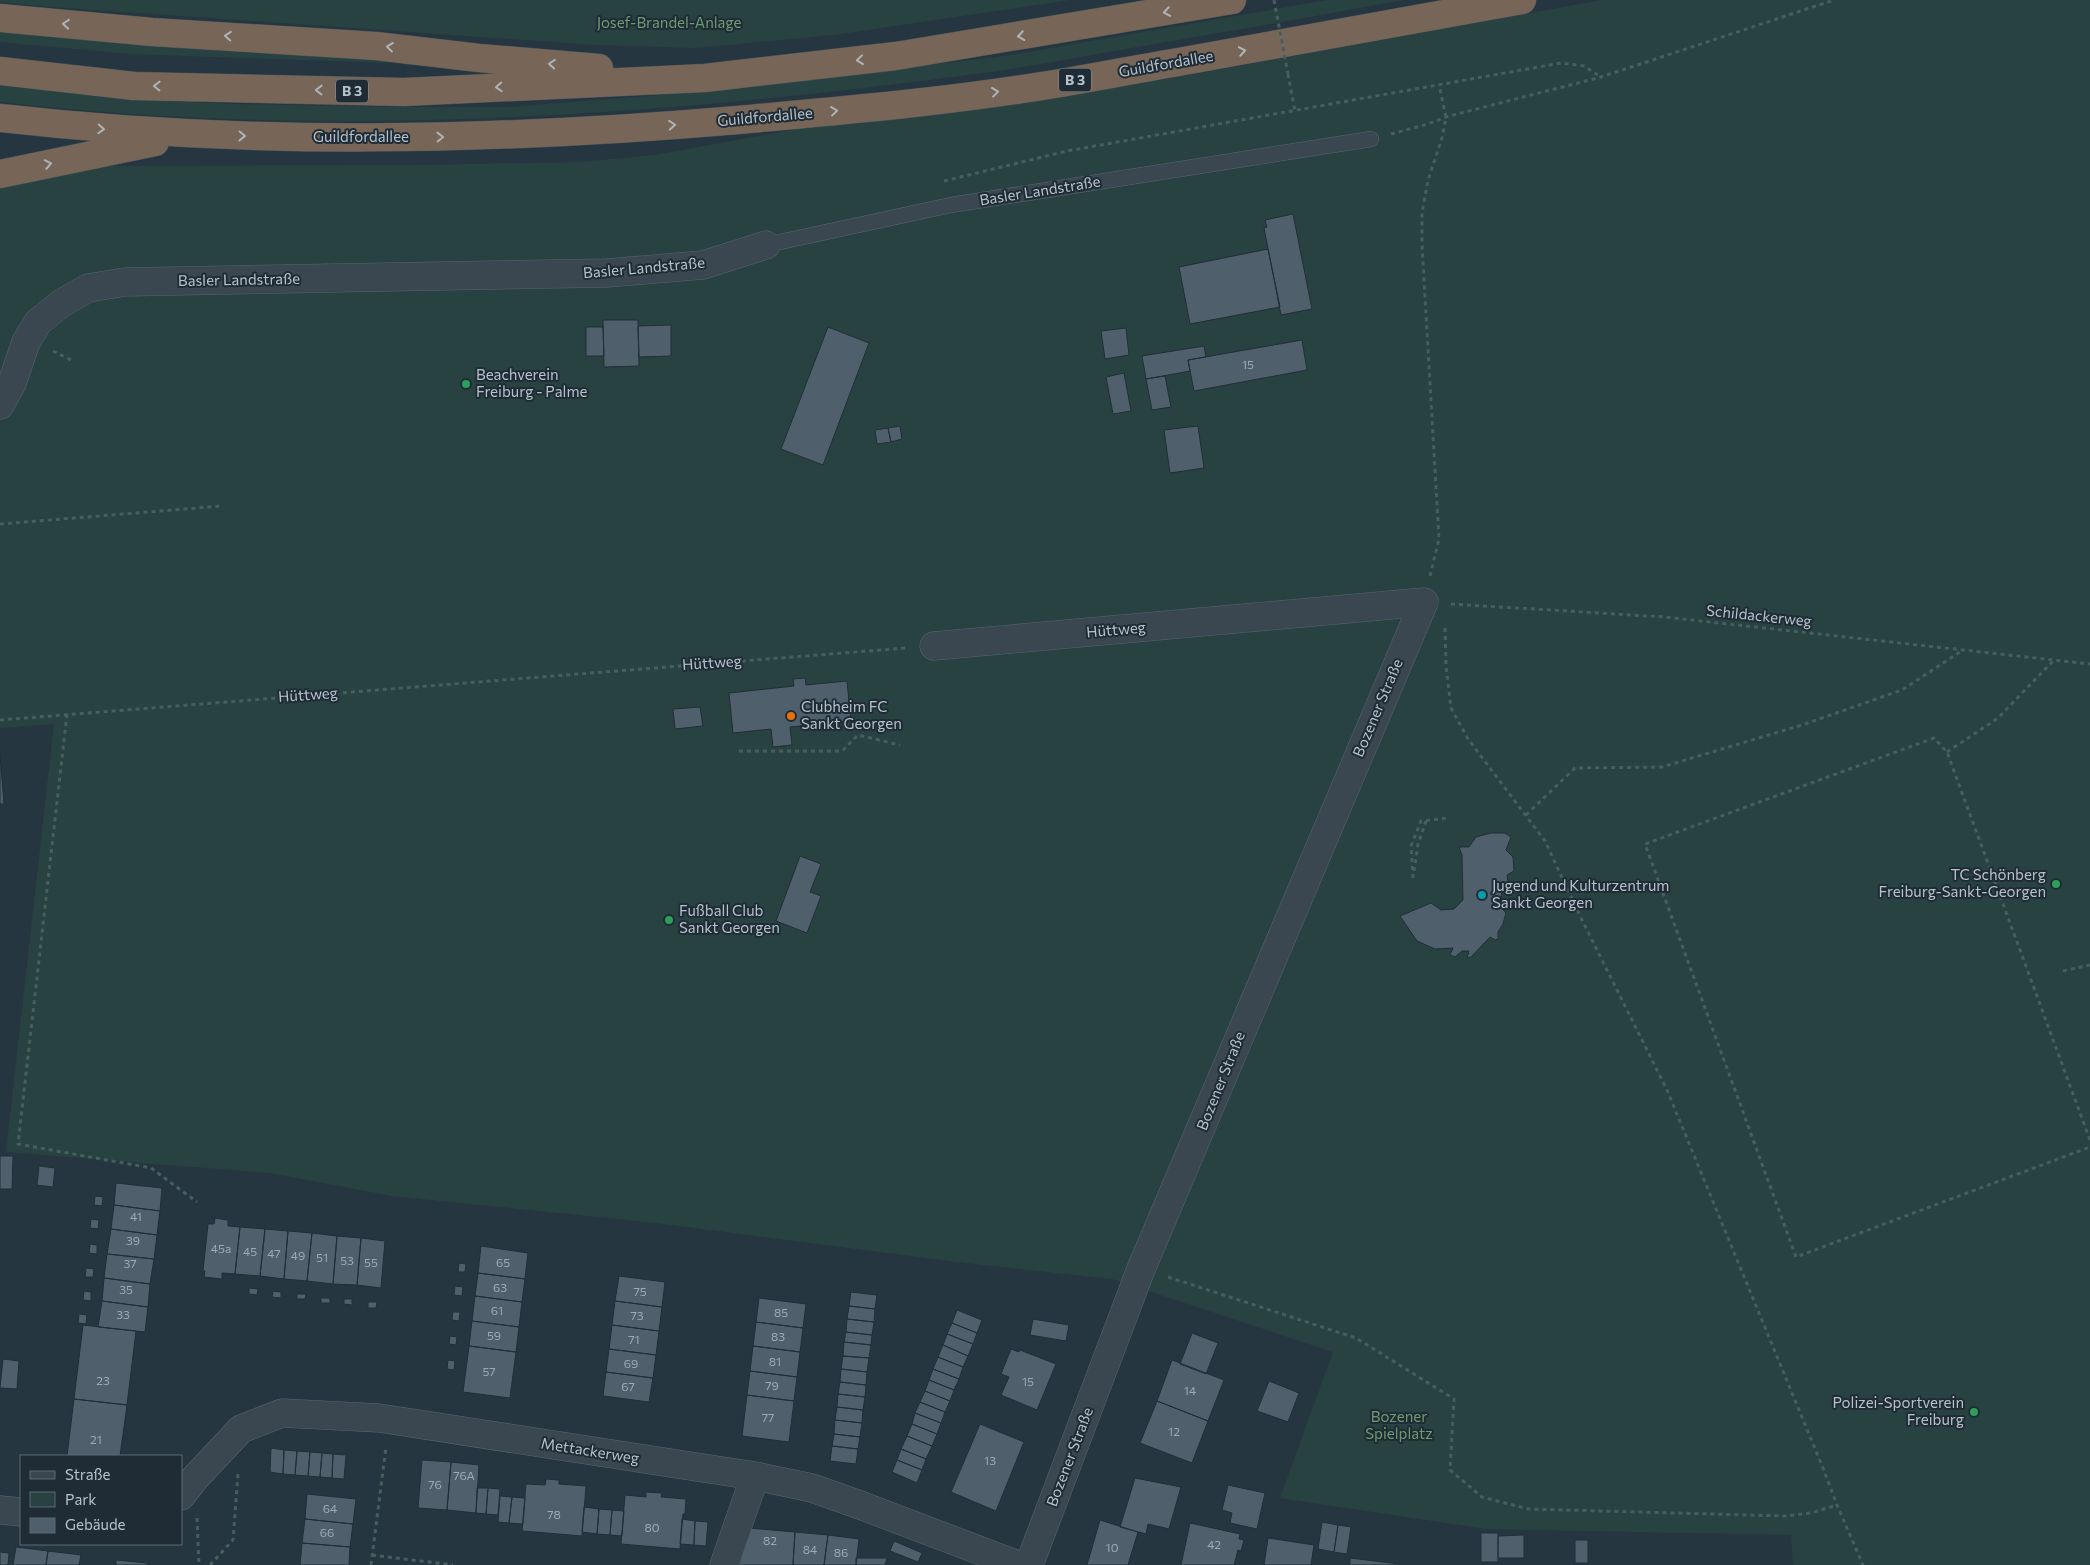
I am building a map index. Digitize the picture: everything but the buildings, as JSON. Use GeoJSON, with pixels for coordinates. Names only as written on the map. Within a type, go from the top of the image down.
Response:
{"type":"FeatureCollection","features":[{"type":"Feature","properties":{"kind":"highway","name":"B 3"},"geometry":{"type":"LineString","coordinates":[[0,71],[134,86],[404,92],[705,78],[896,56],[1232,0]]}},
{"type":"Feature","properties":{"kind":"highway","name":"Guildfordallee"},"geometry":{"type":"LineString","coordinates":[[0,118],[90,129],[194,135],[354,138],[510,136],[624,130],[819,113],[1028,89],[1522,0]]}},
{"type":"Feature","properties":{"kind":"highway"},"geometry":{"type":"LineString","coordinates":[[0,18],[152,32],[376,46],[479,58],[705,78]]}},
{"type":"Feature","properties":{"kind":"highway"},"geometry":{"type":"LineString","coordinates":[[0,174],[194,135]]}},
{"type":"Feature","properties":{"kind":"street","name":"Basler Landstraße"},"geometry":{"type":"LineString","coordinates":[[0,405],[12,383],[26,342],[38,322],[62,303],[88,288],[125,282],[607,273],[703,265],[766,245]]}},
{"type":"Feature","properties":{"kind":"street","name":"Hüttweg"},"geometry":{"type":"LineString","coordinates":[[934,646],[1434,603]]}},
{"type":"Feature","properties":{"kind":"street","name":"Bozener Straße"},"geometry":{"type":"LineString","coordinates":[[1029,1565],[1141,1269],[1434,603]]}},
{"type":"Feature","properties":{"kind":"street","name":"Mettackerweg"},"geometry":{"type":"LineString","coordinates":[[182,1495],[241,1428],[282,1412],[389,1420],[755,1476],[812,1488],[1018,1565]]}},
{"type":"Feature","properties":{"kind":"street"},"geometry":{"type":"LineString","coordinates":[[724,1565],[755,1476]]}},
{"type":"Feature","properties":{"kind":"street"},"geometry":{"type":"LineString","coordinates":[[0,1510],[20,1512]]}},
{"type":"Feature","properties":{"kind":"lane","name":"Basler Landstraße"},"geometry":{"type":"LineString","coordinates":[[766,245],[951,205],[1371,139]]}},
{"type":"Feature","properties":{"kind":"path"},"geometry":{"type":"LineString","coordinates":[[1274,0],[1295,111]]}},
{"type":"Feature","properties":{"kind":"path"},"geometry":{"type":"LineString","coordinates":[[1371,139],[1601,76],[1834,0]]}},
{"type":"Feature","properties":{"kind":"path"},"geometry":{"type":"LineString","coordinates":[[940,182],[1067,151],[1561,62],[1584,66],[1601,76]]}},
{"type":"Feature","properties":{"kind":"path"},"geometry":{"type":"LineString","coordinates":[[1439,85],[1446,117],[1442,138],[1428,180],[1422,213],[1422,245],[1439,540],[1434,603],[1446,666],[1451,708],[1468,739],[1546,841],[1580,916],[1667,1090],[1863,1565]]}},
{"type":"Feature","properties":{"kind":"path"},"geometry":{"type":"LineString","coordinates":[[0,524],[222,506]]}},
{"type":"Feature","properties":{"kind":"path","name":"Schildackerweg"},"geometry":{"type":"LineString","coordinates":[[1434,603],[1666,617],[2090,664]]}},
{"type":"Feature","properties":{"kind":"path","name":"Hüttweg"},"geometry":{"type":"LineString","coordinates":[[0,720],[934,646]]}},
{"type":"Feature","properties":{"kind":"path"},"geometry":{"type":"LineString","coordinates":[[1526,815],[1575,768],[1662,766],[1802,724],[1902,690],[1964,650]]}},
{"type":"Feature","properties":{"kind":"path"},"geometry":{"type":"LineString","coordinates":[[1947,752],[1998,718],[2054,660]]}},
{"type":"Feature","properties":{"kind":"path"},"geometry":{"type":"LineString","coordinates":[[68,714],[18,1144],[151,1168],[197,1202]]}},
{"type":"Feature","properties":{"kind":"path"},"geometry":{"type":"LineString","coordinates":[[739,751],[842,751],[858,735],[900,745]]}},
{"type":"Feature","properties":{"kind":"path"},"geometry":{"type":"LineString","coordinates":[[2090,1140],[1947,752],[1934,738],[1645,844],[1796,1257],[2090,1147]]}},
{"type":"Feature","properties":{"kind":"path"},"geometry":{"type":"LineString","coordinates":[[1426,821],[1418,844],[1413,878],[1412,840],[1421,821],[1449,818]]}},
{"type":"Feature","properties":{"kind":"path"},"geometry":{"type":"LineString","coordinates":[[2063,971],[2090,965]]}},
{"type":"Feature","properties":{"kind":"path"},"geometry":{"type":"LineString","coordinates":[[1141,1269],[1356,1338],[1454,1399],[1450,1470],[1482,1497],[1528,1509],[1784,1516],[1811,1513],[1837,1505]]}},
{"type":"Feature","properties":{"kind":"path"},"geometry":{"type":"LineString","coordinates":[[371,1565],[389,1420]]}},
{"type":"Feature","properties":{"kind":"path"},"geometry":{"type":"LineString","coordinates":[[210,1565],[233,1540],[241,1428]]}},
{"type":"Feature","properties":{"kind":"path"},"geometry":{"type":"LineString","coordinates":[[372,1555],[453,1565]]}},
{"type":"Feature","properties":{"kind":"green space","name":"Josef-Brandel-Anlage"},"geometry":{"type":"Polygon","coordinates":[[[0,0],[1070,0],[834,35],[696,48],[597,45],[38,6],[0,2],[0,0]]]}},
{"type":"Feature","properties":{"kind":"green space"},"geometry":{"type":"Polygon","coordinates":[[[1328,0],[1403,0],[998,71],[874,87],[625,111],[500,118],[375,121],[250,120],[125,113],[0,102],[0,86],[148,100],[235,104],[507,107],[661,95],[998,57],[1328,0]]]}},
{"type":"Feature","properties":{"kind":"green space","name":"Bozener Spielplatz"},"geometry":{"type":"Polygon","coordinates":[[[1602,0],[2090,0],[2090,1565],[1793,1565],[1791,1535],[1486,1529],[1280,1498],[1333,1352],[1112,1279],[965,1263],[656,1223],[392,1196],[270,1173],[6,1152],[54,724],[0,728],[0,183],[79,166],[426,165],[580,162],[656,155],[808,127],[1026,101],[1179,77],[1602,0]]]}},
{"type":"Feature","properties":{"kind":"green space"},"geometry":{"type":"Polygon","coordinates":[[[0,27],[392,60],[387,63],[131,54],[0,42],[0,27]]]}},
{"type":"Feature","properties":{"kind":"place","name":"Beachverein Freiburg - Palme"},"geometry":{"type":"Point","coordinates":[466,384]}},
{"type":"Feature","properties":{"kind":"place","name":"Clubheim FC Sankt Georgen"},"geometry":{"type":"Point","coordinates":[791,716]}},
{"type":"Feature","properties":{"kind":"place","name":"TC Schönberg Freiburg-Sankt-Georgen"},"geometry":{"type":"Point","coordinates":[2056,884]}},
{"type":"Feature","properties":{"kind":"place","name":"Jugend und Kulturzentrum Sankt Georgen"},"geometry":{"type":"Point","coordinates":[1482,895]}},
{"type":"Feature","properties":{"kind":"place","name":"Fußball Club Sankt Georgen"},"geometry":{"type":"Point","coordinates":[669,920]}},
{"type":"Feature","properties":{"kind":"place","name":"Polizei-Sportverein Freiburg"},"geometry":{"type":"Point","coordinates":[1974,1412]}}]}
